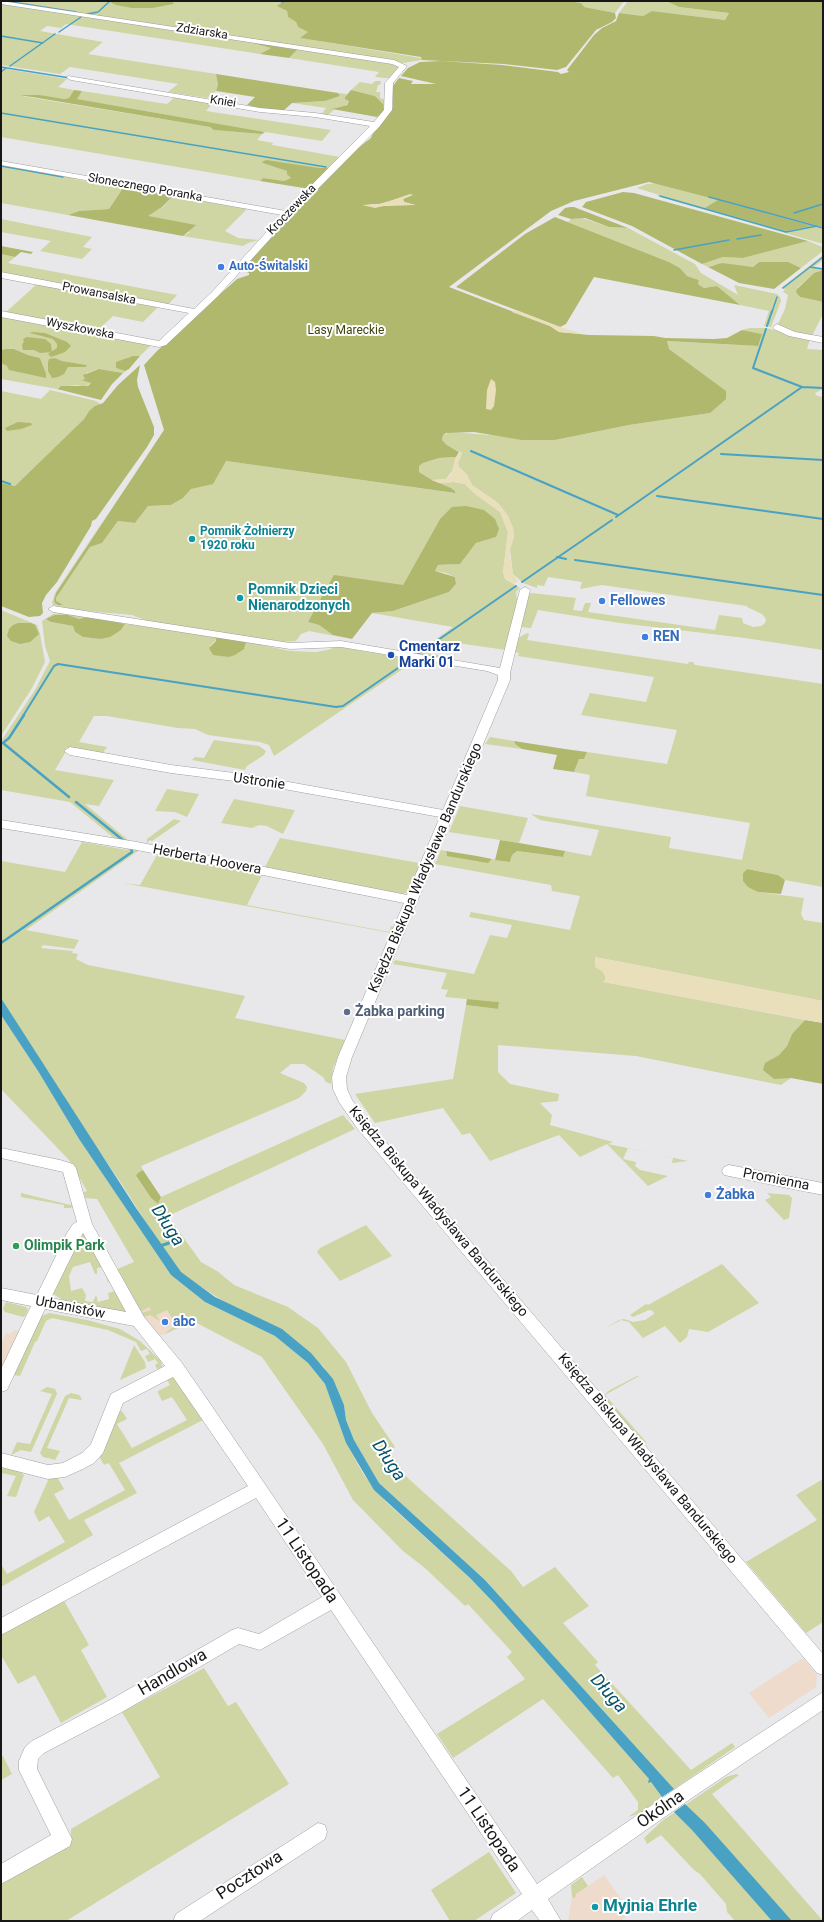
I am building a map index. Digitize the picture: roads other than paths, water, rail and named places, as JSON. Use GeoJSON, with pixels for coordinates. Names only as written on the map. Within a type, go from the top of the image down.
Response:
{"type":"FeatureCollection","features":[{"type":"Feature","properties":{"kind":"street","name":"Zdziarska"},"geometry":{"type":"LineString","coordinates":[[1,2],[402,65]]}},
{"type":"Feature","properties":{"kind":"street","name":"Kroczewska"},"geometry":{"type":"LineString","coordinates":[[159,344],[162,343],[216,294],[288,214],[376,124],[388,110],[389,83],[403,68],[402,65]]}},
{"type":"Feature","properties":{"kind":"street","name":"Kniei"},"geometry":{"type":"LineString","coordinates":[[71,78],[278,112],[316,115],[376,124]]}},
{"type":"Feature","properties":{"kind":"street","name":"Słonecznego Poranka"},"geometry":{"type":"LineString","coordinates":[[1,163],[288,214]]}},
{"type":"Feature","properties":{"kind":"street","name":"Prowansalska"},"geometry":{"type":"LineString","coordinates":[[1,275],[196,312]]}},
{"type":"Feature","properties":{"kind":"street","name":"Wyszkowska"},"geometry":{"type":"LineString","coordinates":[[1,314],[159,344]]}},
{"type":"Feature","properties":{"kind":"street"},"geometry":{"type":"LineString","coordinates":[[777,327],[792,334],[823,340]]}},
{"type":"Feature","properties":{"kind":"street","name":"Księdza Biskupa Władysława Bandurskiego"},"geometry":{"type":"LineString","coordinates":[[525,590],[504,673],[504,680],[343,1064],[339,1080],[340,1089],[343,1098],[362,1124],[823,1667]]}},
{"type":"Feature","properties":{"kind":"street"},"geometry":{"type":"LineString","coordinates":[[53,609],[290,646],[341,644],[488,668],[504,673]]}},
{"type":"Feature","properties":{"kind":"street","name":"Ustronie"},"geometry":{"type":"LineString","coordinates":[[70,751],[171,769],[232,778],[245,778],[448,814]]}},
{"type":"Feature","properties":{"kind":"street","name":"Herberta Hoovera"},"geometry":{"type":"LineString","coordinates":[[1,824],[137,846],[412,900]]}},
{"type":"Feature","properties":{"kind":"street","name":"11 Listopada"},"geometry":{"type":"LineString","coordinates":[[1,1153],[68,1168],[71,1172],[85,1224],[139,1321],[176,1368],[551,1921]]}},
{"type":"Feature","properties":{"kind":"street","name":"Promienna"},"geometry":{"type":"LineString","coordinates":[[729,1171],[823,1189]]}},
{"type":"Feature","properties":{"kind":"street"},"geometry":{"type":"LineString","coordinates":[[1,1383],[72,1237],[78,1228],[85,1224]]}},
{"type":"Feature","properties":{"kind":"street","name":"Urbanistów"},"geometry":{"type":"LineString","coordinates":[[1,1294],[40,1303],[139,1321]]}},
{"type":"Feature","properties":{"kind":"street"},"geometry":{"type":"LineString","coordinates":[[1,1460],[48,1472],[65,1470],[77,1464],[88,1458],[97,1448],[117,1399],[176,1368]]}},
{"type":"Feature","properties":{"kind":"street"},"geometry":{"type":"LineString","coordinates":[[1,1627],[258,1489]]}},
{"type":"Feature","properties":{"kind":"street","name":"Handlowa"},"geometry":{"type":"LineString","coordinates":[[1,1875],[63,1839],[28,1770],[28,1760],[31,1753],[38,1747],[116,1706],[238,1636],[260,1642],[332,1600]]}},
{"type":"Feature","properties":{"kind":"street","name":"Okólna"},"geometry":{"type":"LineString","coordinates":[[500,1921],[690,1789],[823,1700]]}},
{"type":"Feature","properties":{"kind":"street","name":"Pocztowa"},"geometry":{"type":"LineString","coordinates":[[183,1921],[318,1832]]}},
{"type":"Feature","properties":{"kind":"water"},"geometry":{"type":"Polygon","coordinates":[[[1,998],[136,1208],[181,1272],[215,1297],[282,1329],[311,1353],[333,1379],[344,1405],[346,1420],[354,1440],[379,1483],[485,1580],[674,1789],[662,1797],[651,1782],[648,1783],[649,1779],[494,1603],[470,1578],[374,1490],[346,1443],[325,1384],[308,1363],[275,1336],[205,1302],[171,1275],[79,1139],[38,1071],[1,1015],[1,998]]]}},
{"type":"Feature","properties":{"kind":"water"},"geometry":{"type":"Polygon","coordinates":[[[685,1804],[705,1823],[792,1921],[772,1921],[692,1830],[674,1812],[685,1804]]]}},
{"type":"Feature","properties":{"kind":"waterway"},"geometry":{"type":"LineString","coordinates":[[5,1],[76,12]]}},
{"type":"Feature","properties":{"kind":"waterway"},"geometry":{"type":"LineString","coordinates":[[87,14],[98,12],[110,1]]}},
{"type":"Feature","properties":{"kind":"waterway"},"geometry":{"type":"LineString","coordinates":[[279,1],[283,2]]}},
{"type":"Feature","properties":{"kind":"waterway"},"geometry":{"type":"LineString","coordinates":[[59,32],[81,17]]}},
{"type":"Feature","properties":{"kind":"waterway"},"geometry":{"type":"LineString","coordinates":[[42,43],[55,34]]}},
{"type":"Feature","properties":{"kind":"waterway"},"geometry":{"type":"LineString","coordinates":[[1,36],[42,43]]}},
{"type":"Feature","properties":{"kind":"waterway"},"geometry":{"type":"LineString","coordinates":[[10,66],[42,43]]}},
{"type":"Feature","properties":{"kind":"waterway"},"geometry":{"type":"LineString","coordinates":[[1,67],[70,78]]}},
{"type":"Feature","properties":{"kind":"waterway"},"geometry":{"type":"LineString","coordinates":[[1,72],[6,68]]}},
{"type":"Feature","properties":{"kind":"waterway"},"geometry":{"type":"LineString","coordinates":[[1,113],[326,167]]}},
{"type":"Feature","properties":{"kind":"waterway"},"geometry":{"type":"LineString","coordinates":[[1,166],[63,177]]}},
{"type":"Feature","properties":{"kind":"waterway"},"geometry":{"type":"LineString","coordinates":[[660,196],[786,232],[816,226]]}},
{"type":"Feature","properties":{"kind":"waterway"},"geometry":{"type":"LineString","coordinates":[[709,197],[816,226]]}},
{"type":"Feature","properties":{"kind":"waterway"},"geometry":{"type":"LineString","coordinates":[[794,213],[823,204]]}},
{"type":"Feature","properties":{"kind":"waterway"},"geometry":{"type":"LineString","coordinates":[[816,226],[823,228]]}},
{"type":"Feature","properties":{"kind":"waterway"},"geometry":{"type":"LineString","coordinates":[[737,239],[761,235]]}},
{"type":"Feature","properties":{"kind":"waterway"},"geometry":{"type":"LineString","coordinates":[[674,250],[729,240]]}},
{"type":"Feature","properties":{"kind":"waterway"},"geometry":{"type":"LineString","coordinates":[[810,267],[823,257]]}},
{"type":"Feature","properties":{"kind":"waterway"},"geometry":{"type":"LineString","coordinates":[[783,288],[810,267]]}},
{"type":"Feature","properties":{"kind":"waterway"},"geometry":{"type":"LineString","coordinates":[[810,267],[823,269]]}},
{"type":"Feature","properties":{"kind":"waterway"},"geometry":{"type":"LineString","coordinates":[[772,312],[777,297]]}},
{"type":"Feature","properties":{"kind":"waterway"},"geometry":{"type":"LineString","coordinates":[[767,326],[772,311]]}},
{"type":"Feature","properties":{"kind":"waterway"},"geometry":{"type":"LineString","coordinates":[[766,329],[753,368],[802,387]]}},
{"type":"Feature","properties":{"kind":"waterway"},"geometry":{"type":"LineString","coordinates":[[616,517],[802,387]]}},
{"type":"Feature","properties":{"kind":"waterway"},"geometry":{"type":"LineString","coordinates":[[802,387],[823,388]]}},
{"type":"Feature","properties":{"kind":"waterway"},"geometry":{"type":"LineString","coordinates":[[471,451],[618,515]]}},
{"type":"Feature","properties":{"kind":"waterway"},"geometry":{"type":"LineString","coordinates":[[721,454],[823,460]]}},
{"type":"Feature","properties":{"kind":"waterway"},"geometry":{"type":"LineString","coordinates":[[1,481],[10,484]]}},
{"type":"Feature","properties":{"kind":"waterway"},"geometry":{"type":"LineString","coordinates":[[657,496],[823,519]]}},
{"type":"Feature","properties":{"kind":"waterway"},"geometry":{"type":"LineString","coordinates":[[558,557],[612,520]]}},
{"type":"Feature","properties":{"kind":"waterway"},"geometry":{"type":"LineString","coordinates":[[522,582],[558,557]]}},
{"type":"Feature","properties":{"kind":"waterway"},"geometry":{"type":"LineString","coordinates":[[558,557],[566,559]]}},
{"type":"Feature","properties":{"kind":"waterway"},"geometry":{"type":"LineString","coordinates":[[575,560],[823,595]]}},
{"type":"Feature","properties":{"kind":"waterway"},"geometry":{"type":"LineString","coordinates":[[418,654],[516,586]]}},
{"type":"Feature","properties":{"kind":"waterway"},"geometry":{"type":"LineString","coordinates":[[23,716],[54,666],[58,664],[336,707],[343,706],[411,659]]}},
{"type":"Feature","properties":{"kind":"waterway"},"geometry":{"type":"LineString","coordinates":[[24,715],[9,738],[3,743],[69,797]]}},
{"type":"Feature","properties":{"kind":"waterway"},"geometry":{"type":"LineString","coordinates":[[76,802],[124,841]]}},
{"type":"Feature","properties":{"kind":"waterway"},"geometry":{"type":"LineString","coordinates":[[1,943],[132,852],[131,847]]}},
{"type":"Feature","properties":{"kind":"waterway","name":"Długa"},"geometry":{"type":"LineString","coordinates":[[160,1246],[169,1243]]}},
{"type":"Feature","properties":{"kind":"place","name":"Auto-Świtalski"},"geometry":{"type":"Point","coordinates":[221,267]}},
{"type":"Feature","properties":{"kind":"place","name":"Pomnik Żołnierzy 1920 roku"},"geometry":{"type":"Point","coordinates":[192,539]}},
{"type":"Feature","properties":{"kind":"place","name":"Pomnik Dzieci Nienarodzonych"},"geometry":{"type":"Point","coordinates":[240,598]}},
{"type":"Feature","properties":{"kind":"place","name":"Fellowes"},"geometry":{"type":"Point","coordinates":[602,601]}},
{"type":"Feature","properties":{"kind":"place","name":"REN"},"geometry":{"type":"Point","coordinates":[645,637]}},
{"type":"Feature","properties":{"kind":"place","name":"Cmentarz Marki 01"},"geometry":{"type":"Point","coordinates":[391,655]}},
{"type":"Feature","properties":{"kind":"place","name":"Żabka parking"},"geometry":{"type":"Point","coordinates":[347,1012]}},
{"type":"Feature","properties":{"kind":"place","name":"Żabka"},"geometry":{"type":"Point","coordinates":[708,1195]}},
{"type":"Feature","properties":{"kind":"place","name":"Olimpik Park"},"geometry":{"type":"Point","coordinates":[16,1246]}},
{"type":"Feature","properties":{"kind":"place","name":"abc"},"geometry":{"type":"Point","coordinates":[165,1322]}},
{"type":"Feature","properties":{"kind":"place","name":"Myjnia Ehrle"},"geometry":{"type":"Point","coordinates":[595,1907]}},
{"type":"Feature","properties":{"kind":"park label","name":"Lasy Mareckie"},"geometry":{"type":"Point","coordinates":[346,331]}}]}
